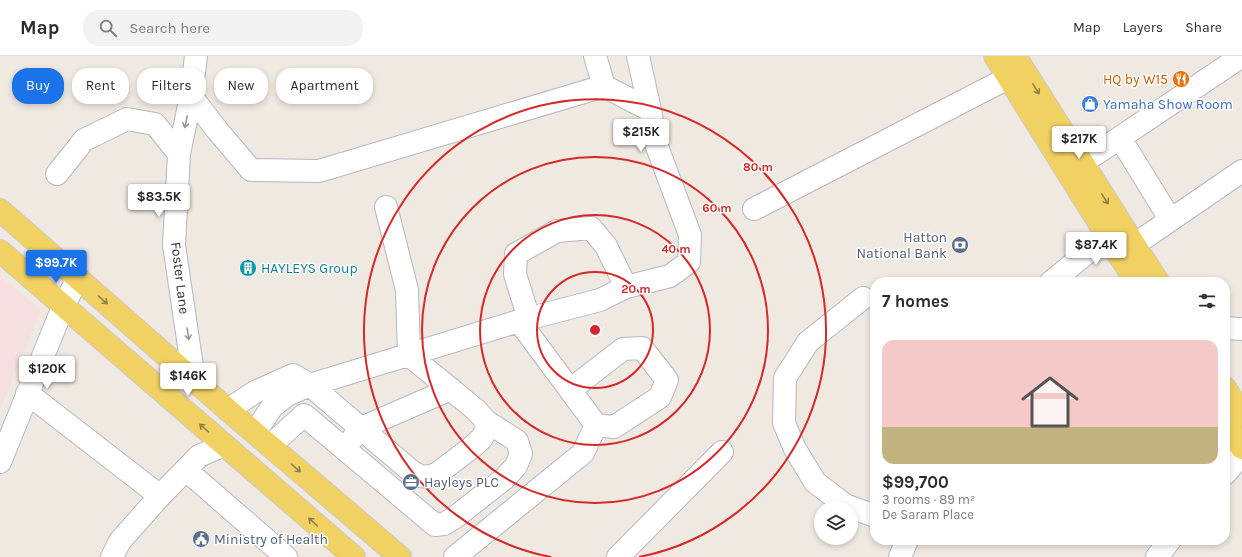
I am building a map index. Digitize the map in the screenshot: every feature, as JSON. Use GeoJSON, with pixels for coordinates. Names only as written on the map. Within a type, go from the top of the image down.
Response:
{"type":"FeatureCollection","features":[{"type":"Feature","properties":{"kind":"main road"},"geometry":{"type":"LineString","coordinates":[[995,56],[1008,78],[1114,230],[1134,245],[1155,277]]}},
{"type":"Feature","properties":{"kind":"main road"},"geometry":{"type":"LineString","coordinates":[[1015,56],[1082,163],[1114,230],[1134,277]]}},
{"type":"Feature","properties":{"kind":"main road"},"geometry":{"type":"LineString","coordinates":[[0,210],[228,410],[400,557]]}},
{"type":"Feature","properties":{"kind":"main road"},"geometry":{"type":"LineString","coordinates":[[0,251],[354,557]]}},
{"type":"Feature","properties":{"kind":"main road"},"geometry":{"type":"LineString","coordinates":[[1230,396],[1242,415]]}},
{"type":"Feature","properties":{"kind":"main road"},"geometry":{"type":"LineString","coordinates":[[1230,430],[1242,448]]}},
{"type":"Feature","properties":{"kind":"street","name":"Foster Lane"},"geometry":{"type":"LineString","coordinates":[[194,68],[196,56]]}},
{"type":"Feature","properties":{"kind":"street"},"geometry":{"type":"LineString","coordinates":[[595,56],[604,86]]}},
{"type":"Feature","properties":{"kind":"street"},"geometry":{"type":"LineString","coordinates":[[262,439],[272,407],[287,395],[310,384],[524,320],[600,300],[626,287],[670,276],[689,262],[690,235],[656,144],[638,56]]}},
{"type":"Feature","properties":{"kind":"street"},"geometry":{"type":"LineString","coordinates":[[1082,163],[1242,56]]}},
{"type":"Feature","properties":{"kind":"street"},"geometry":{"type":"LineString","coordinates":[[754,209],[1008,78]]}},
{"type":"Feature","properties":{"kind":"street"},"geometry":{"type":"LineString","coordinates":[[197,104],[251,170],[319,171],[604,86],[650,110]]}},
{"type":"Feature","properties":{"kind":"street","name":"Foster Lane"},"geometry":{"type":"LineString","coordinates":[[189,104],[179,154],[174,245],[194,380]]}},
{"type":"Feature","properties":{"kind":"street"},"geometry":{"type":"LineString","coordinates":[[57,174],[84,140],[126,119],[155,124],[179,154]]}},
{"type":"Feature","properties":{"kind":"street"},"geometry":{"type":"LineString","coordinates":[[1120,138],[1170,219]]}},
{"type":"Feature","properties":{"kind":"street"},"geometry":{"type":"LineString","coordinates":[[1134,245],[1242,171]]}},
{"type":"Feature","properties":{"kind":"street"},"geometry":{"type":"LineString","coordinates":[[262,439],[304,415],[435,525],[444,524],[454,518],[504,479],[516,466],[521,454],[517,440],[486,421],[476,410],[409,355],[407,290],[386,207]]}},
{"type":"Feature","properties":{"kind":"street"},"geometry":{"type":"LineString","coordinates":[[570,390],[623,349],[642,348],[666,380],[660,397],[614,427],[596,425],[570,390],[524,320],[516,274],[516,254],[557,231],[591,228],[606,246],[626,287]]}},
{"type":"Feature","properties":{"kind":"street"},"geometry":{"type":"LineString","coordinates":[[1057,277],[1114,230]]}},
{"type":"Feature","properties":{"kind":"street"},"geometry":{"type":"LineString","coordinates":[[0,462],[27,392],[63,307],[78,278]]}},
{"type":"Feature","properties":{"kind":"street"},"geometry":{"type":"LineString","coordinates":[[863,298],[808,342],[785,378],[784,423],[795,449],[815,482],[845,505],[870,514]]}},
{"type":"Feature","properties":{"kind":"street"},"geometry":{"type":"LineString","coordinates":[[1230,328],[1242,329]]}},
{"type":"Feature","properties":{"kind":"street"},"geometry":{"type":"LineString","coordinates":[[228,410],[255,392],[293,375],[310,384],[411,471],[420,476],[429,477],[438,473],[482,438],[487,429],[486,421]]}},
{"type":"Feature","properties":{"kind":"street"},"geometry":{"type":"LineString","coordinates":[[344,449],[361,428],[451,389]]}},
{"type":"Feature","properties":{"kind":"street"},"geometry":{"type":"LineString","coordinates":[[27,392],[160,496]]}},
{"type":"Feature","properties":{"kind":"street"},"geometry":{"type":"LineString","coordinates":[[454,557],[583,453],[596,425]]}},
{"type":"Feature","properties":{"kind":"street"},"geometry":{"type":"LineString","coordinates":[[112,557],[120,541],[160,496],[200,456],[224,445]]}},
{"type":"Feature","properties":{"kind":"street"},"geometry":{"type":"LineString","coordinates":[[618,557],[722,452]]}},
{"type":"Feature","properties":{"kind":"street"},"geometry":{"type":"LineString","coordinates":[[1230,468],[1242,454]]}},
{"type":"Feature","properties":{"kind":"street"},"geometry":{"type":"LineString","coordinates":[[186,470],[286,557]]}},
{"type":"Feature","properties":{"kind":"street"},"geometry":{"type":"LineString","coordinates":[[900,557],[904,545]]}},
{"type":"Feature","properties":{"kind":"street"},"geometry":{"type":"LineString","coordinates":[[1157,557],[1166,545]]}},
{"type":"Feature","properties":{"kind":"shaded area"},"geometry":{"type":"Polygon","coordinates":[[[0,276],[41,310],[0,409],[0,276]]]}},
{"type":"Feature","properties":{"kind":"place","name":"HQ by W15"},"geometry":{"type":"Point","coordinates":[1181,79]}},
{"type":"Feature","properties":{"kind":"place","name":"Yamaha Show Room"},"geometry":{"type":"Point","coordinates":[1090,104]}},
{"type":"Feature","properties":{"kind":"place","name":"Hatton National Bank"},"geometry":{"type":"Point","coordinates":[960,245]}},
{"type":"Feature","properties":{"kind":"place","name":"HAYLEYS Group"},"geometry":{"type":"Point","coordinates":[248,268]}},
{"type":"Feature","properties":{"kind":"place","name":"Hayleys PLC"},"geometry":{"type":"Point","coordinates":[411,482]}},
{"type":"Feature","properties":{"kind":"place","name":"Ministry of Health"},"geometry":{"type":"Point","coordinates":[201,539]}}]}
